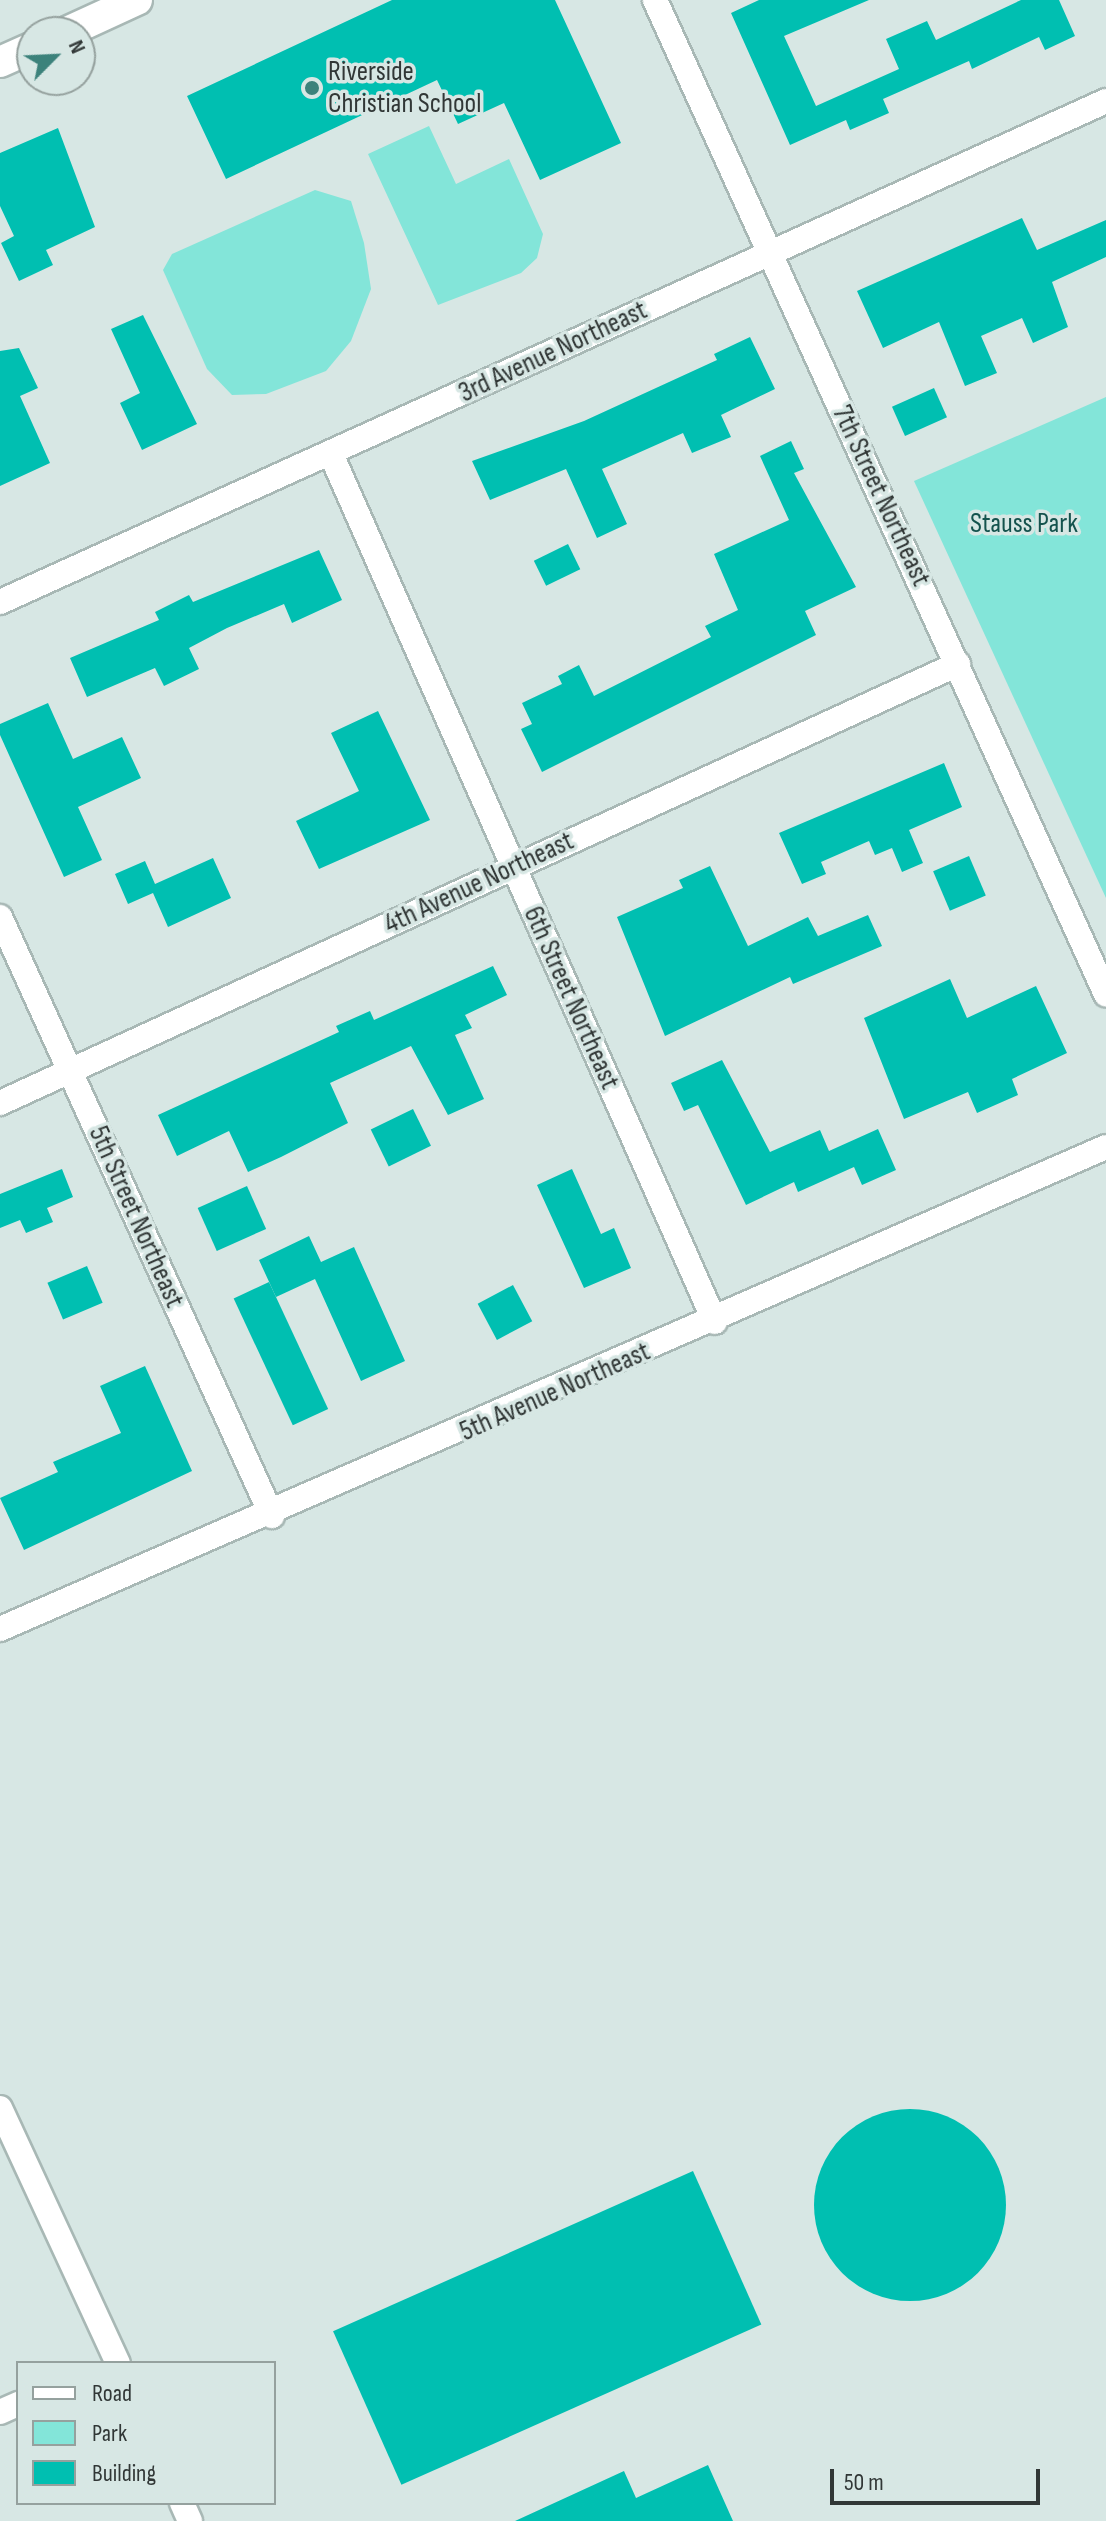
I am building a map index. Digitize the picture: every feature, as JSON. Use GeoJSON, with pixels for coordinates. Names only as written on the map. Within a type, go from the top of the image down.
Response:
{"type":"FeatureCollection","features":[{"type":"Feature","properties":{"kind":"street","name":"7th Street Northeast"},"geometry":{"type":"LineString","coordinates":[[655,0],[1106,994]]}},
{"type":"Feature","properties":{"kind":"street"},"geometry":{"type":"LineString","coordinates":[[96,18],[129,2]]}},
{"type":"Feature","properties":{"kind":"street","name":"3rd Avenue Northeast"},"geometry":{"type":"LineString","coordinates":[[0,602],[331,454],[768,251],[1106,101]]}},
{"type":"Feature","properties":{"kind":"street","name":"6th Street Northeast"},"geometry":{"type":"LineString","coordinates":[[331,454],[715,1322]]}},
{"type":"Feature","properties":{"kind":"street","name":"4th Avenue Northeast"},"geometry":{"type":"LineString","coordinates":[[0,1103],[958,664]]}},
{"type":"Feature","properties":{"kind":"street","name":"5th Street Northeast"},"geometry":{"type":"LineString","coordinates":[[0,917],[272,1516]]}},
{"type":"Feature","properties":{"kind":"street","name":"5th Avenue Northeast"},"geometry":{"type":"LineString","coordinates":[[0,1629],[272,1516],[1106,1147]]}},
{"type":"Feature","properties":{"kind":"street"},"geometry":{"type":"LineString","coordinates":[[0,2108],[114,2361]]}},
{"type":"Feature","properties":{"kind":"green space"},"geometry":{"type":"Polygon","coordinates":[[[429,126],[456,184],[509,159],[543,234],[537,258],[521,273],[438,305],[368,154],[429,126]]]}},
{"type":"Feature","properties":{"kind":"green space"},"geometry":{"type":"Polygon","coordinates":[[[315,190],[351,201],[364,243],[371,289],[351,341],[326,371],[266,394],[232,395],[207,369],[163,270],[172,254],[315,190]]]}},
{"type":"Feature","properties":{"kind":"green space","name":"Stauss Park"},"geometry":{"type":"Polygon","coordinates":[[[1106,397],[1106,898],[914,481],[1106,397]]]}},
{"type":"Feature","properties":{"kind":"building","name":"Riverside Christian School"},"geometry":{"type":"Polygon","coordinates":[[[392,0],[555,0],[621,143],[540,180],[504,103],[458,124],[437,80],[226,179],[187,96],[392,0]]]}},
{"type":"Feature","properties":{"kind":"building"},"geometry":{"type":"Polygon","coordinates":[[[759,0],[869,0],[784,36],[816,106],[899,69],[886,39],[927,21],[936,40],[1021,0],[1059,0],[1075,36],[1045,50],[1039,37],[972,69],[969,61],[883,99],[889,113],[850,130],[846,120],[790,145],[731,13],[759,0]]]}},
{"type":"Feature","properties":{"kind":"building"},"geometry":{"type":"Polygon","coordinates":[[[58,128],[95,227],[46,250],[53,265],[19,281],[1,243],[14,236],[0,206],[0,153],[58,128]]]}},
{"type":"Feature","properties":{"kind":"building"},"geometry":{"type":"Polygon","coordinates":[[[1022,218],[1037,250],[1106,220],[1106,257],[1052,282],[1068,327],[1033,343],[1022,318],[981,336],[997,373],[965,386],[939,322],[883,348],[857,291],[1022,218]]]}},
{"type":"Feature","properties":{"kind":"building"},"geometry":{"type":"Polygon","coordinates":[[[143,315],[197,424],[142,450],[120,403],[140,393],[111,329],[143,315]]]}},
{"type":"Feature","properties":{"kind":"building"},"geometry":{"type":"Polygon","coordinates":[[[750,337],[775,389],[721,415],[731,437],[692,453],[683,433],[602,469],[627,524],[597,538],[566,469],[490,500],[472,461],[584,421],[717,360],[714,354],[750,337]]]}},
{"type":"Feature","properties":{"kind":"building"},"geometry":{"type":"Polygon","coordinates":[[[19,348],[38,388],[20,396],[50,463],[0,486],[0,351],[19,348]]]}},
{"type":"Feature","properties":{"kind":"building"},"geometry":{"type":"Polygon","coordinates":[[[934,388],[947,417],[905,436],[892,407],[934,388]]]}},
{"type":"Feature","properties":{"kind":"building"},"geometry":{"type":"Polygon","coordinates":[[[791,441],[804,469],[794,473],[856,587],[805,611],[816,635],[542,772],[521,729],[532,724],[522,703],[562,684],[558,676],[579,665],[594,696],[711,637],[705,626],[738,610],[714,554],[789,520],[760,456],[791,441]]]}},
{"type":"Feature","properties":{"kind":"building"},"geometry":{"type":"Polygon","coordinates":[[[568,544],[580,569],[546,586],[534,561],[568,544]]]}},
{"type":"Feature","properties":{"kind":"building"},"geometry":{"type":"Polygon","coordinates":[[[319,550],[342,600],[292,623],[284,604],[227,628],[189,648],[199,669],[164,686],[155,668],[87,697],[70,658],[159,620],[155,612],[189,595],[193,602],[319,550]]]}},
{"type":"Feature","properties":{"kind":"building"},"geometry":{"type":"Polygon","coordinates":[[[48,703],[73,759],[122,737],[141,778],[78,807],[102,860],[64,877],[0,735],[0,724],[48,703]]]}},
{"type":"Feature","properties":{"kind":"building"},"geometry":{"type":"Polygon","coordinates":[[[378,711],[430,820],[319,869],[296,821],[359,791],[331,733],[378,711]]]}},
{"type":"Feature","properties":{"kind":"building"},"geometry":{"type":"Polygon","coordinates":[[[944,763],[962,807],[909,830],[923,863],[902,872],[892,848],[875,855],[869,841],[821,862],[826,874],[802,884],[779,833],[944,763]]]}},
{"type":"Feature","properties":{"kind":"building"},"geometry":{"type":"Polygon","coordinates":[[[969,856],[986,896],[950,911],[933,871],[969,856]]]}},
{"type":"Feature","properties":{"kind":"building"},"geometry":{"type":"Polygon","coordinates":[[[213,858],[231,898],[168,927],[153,893],[128,904],[115,874],[145,861],[155,884],[213,858]]]}},
{"type":"Feature","properties":{"kind":"building"},"geometry":{"type":"Polygon","coordinates":[[[710,866],[748,946],[808,917],[818,936],[868,915],[882,946],[793,984],[790,977],[665,1036],[617,917],[683,888],[679,880],[710,866]]]}},
{"type":"Feature","properties":{"kind":"building"},"geometry":{"type":"Polygon","coordinates":[[[493,966],[507,995],[465,1015],[472,1028],[455,1035],[484,1099],[448,1115],[411,1046],[330,1083],[348,1123],[281,1157],[248,1172],[229,1131],[177,1156],[158,1115],[339,1032],[336,1026],[370,1011],[374,1020],[493,966]]]}},
{"type":"Feature","properties":{"kind":"building"},"geometry":{"type":"Polygon","coordinates":[[[950,979],[967,1018],[1036,986],[1067,1053],[1012,1079],[1018,1095],[977,1113],[968,1092],[904,1119],[864,1018],[950,979]]]}},
{"type":"Feature","properties":{"kind":"building"},"geometry":{"type":"Polygon","coordinates":[[[722,1060],[770,1152],[820,1130],[829,1151],[878,1129],[896,1170],[862,1185],[854,1167],[798,1192],[794,1182],[746,1205],[698,1105],[684,1111],[671,1083],[722,1060]]]}},
{"type":"Feature","properties":{"kind":"building"},"geometry":{"type":"Polygon","coordinates":[[[413,1109],[431,1146],[389,1166],[371,1130],[413,1109]]]}},
{"type":"Feature","properties":{"kind":"building"},"geometry":{"type":"Polygon","coordinates":[[[62,1169],[73,1197],[47,1208],[53,1222],[26,1233],[20,1220],[0,1228],[0,1194],[62,1169]]]}},
{"type":"Feature","properties":{"kind":"building"},"geometry":{"type":"Polygon","coordinates":[[[572,1169],[601,1234],[614,1228],[631,1268],[584,1288],[537,1185],[572,1169]]]}},
{"type":"Feature","properties":{"kind":"building"},"geometry":{"type":"Polygon","coordinates":[[[247,1186],[266,1229],[217,1251],[198,1208],[247,1186]]]}},
{"type":"Feature","properties":{"kind":"building"},"geometry":{"type":"Polygon","coordinates":[[[309,1236],[321,1262],[354,1247],[405,1361],[361,1381],[315,1279],[276,1297],[259,1260],[309,1236]]]}},
{"type":"Feature","properties":{"kind":"building"},"geometry":{"type":"Polygon","coordinates":[[[87,1266],[103,1303],[63,1320],[47,1283],[87,1266]]]}},
{"type":"Feature","properties":{"kind":"building"},"geometry":{"type":"Polygon","coordinates":[[[269,1282],[328,1409],[293,1425],[234,1298],[269,1282]]]}},
{"type":"Feature","properties":{"kind":"building"},"geometry":{"type":"Polygon","coordinates":[[[513,1285],[532,1321],[497,1340],[478,1304],[513,1285]]]}},
{"type":"Feature","properties":{"kind":"building"},"geometry":{"type":"Polygon","coordinates":[[[145,1366],[192,1471],[24,1550],[0,1498],[58,1472],[53,1462],[121,1433],[100,1386],[145,1366]]]}},
{"type":"Feature","properties":{"kind":"building"},"geometry":{"type":"Polygon","coordinates":[[[910,2109],[929,2110],[947,2116],[978,2137],[999,2168],[1005,2186],[1005,2224],[999,2242],[978,2273],[947,2294],[929,2300],[910,2301],[891,2300],[873,2294],[842,2273],[821,2242],[815,2224],[814,2205],[815,2186],[821,2168],[842,2137],[873,2116],[891,2110],[910,2109]]]}},
{"type":"Feature","properties":{"kind":"building"},"geometry":{"type":"Polygon","coordinates":[[[693,2171],[761,2324],[401,2485],[333,2331],[693,2171]]]}},
{"type":"Feature","properties":{"kind":"building"},"geometry":{"type":"Polygon","coordinates":[[[708,2465],[733,2521],[515,2521],[624,2471],[636,2498],[708,2465]]]}},
{"type":"Feature","properties":{"kind":"place","name":"Riverside Christian School"},"geometry":{"type":"Point","coordinates":[312,88]}}]}
